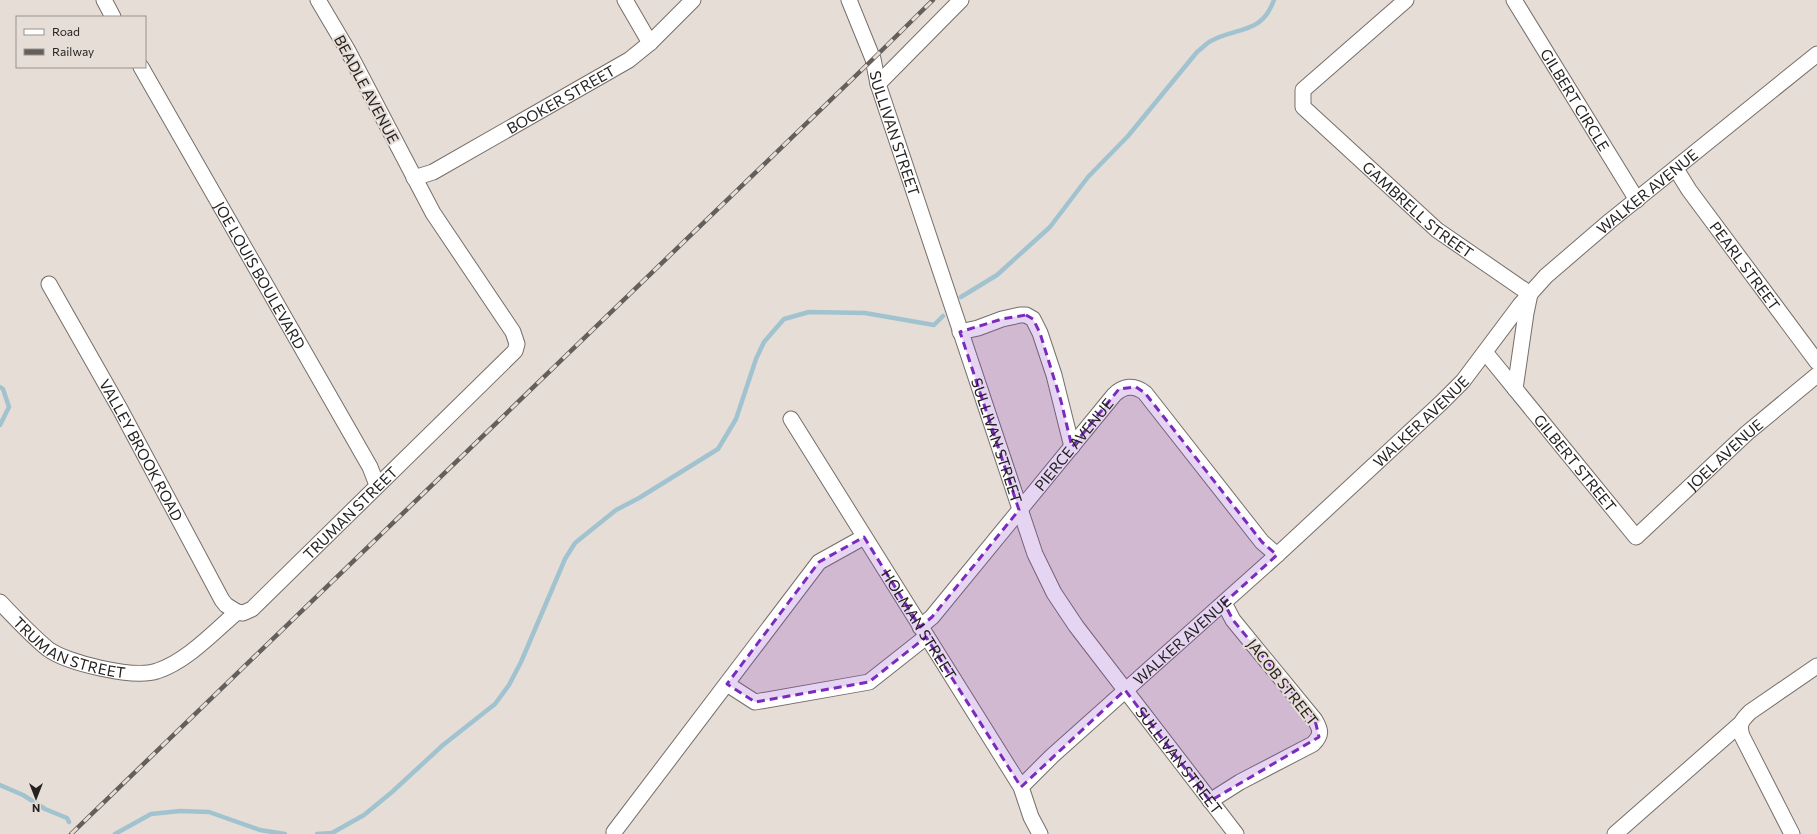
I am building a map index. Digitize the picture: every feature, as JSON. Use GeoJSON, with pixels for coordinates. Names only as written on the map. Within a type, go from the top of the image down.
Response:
{"type":"FeatureCollection","features":[{"type":"Feature","properties":{"kind":"street"},"geometry":{"type":"LineString","coordinates":[[104,0],[112,16]]}},
{"type":"Feature","properties":{"kind":"street","name":"BEADLE AVENUE"},"geometry":{"type":"LineString","coordinates":[[318,0],[347,49],[414,178]]}},
{"type":"Feature","properties":{"kind":"street"},"geometry":{"type":"LineString","coordinates":[[624,0],[650,42]]}},
{"type":"Feature","properties":{"kind":"street","name":"BOOKER STREET"},"geometry":{"type":"LineString","coordinates":[[414,178],[433,172],[629,60],[694,0]]}},
{"type":"Feature","properties":{"kind":"street","name":"SULLIVAN STREET"},"geometry":{"type":"LineString","coordinates":[[850,0],[873,60],[878,84],[1019,510],[1035,554],[1054,593],[1076,626],[1236,834]]}},
{"type":"Feature","properties":{"kind":"street"},"geometry":{"type":"LineString","coordinates":[[878,84],[961,0]]}},
{"type":"Feature","properties":{"kind":"street","name":"GAMBRELL STREET"},"geometry":{"type":"LineString","coordinates":[[1406,0],[1302,90],[1303,107],[1437,230],[1530,294]]}},
{"type":"Feature","properties":{"kind":"street","name":"GILBERT CIRCLE"},"geometry":{"type":"LineString","coordinates":[[1514,0],[1637,200]]}},
{"type":"Feature","properties":{"kind":"street","name":"WALKER AVENUE"},"geometry":{"type":"LineString","coordinates":[[1021,787],[1052,756],[1277,555],[1441,403],[1463,381],[1520,305],[1546,276],[1817,54]]}},
{"type":"Feature","properties":{"kind":"street","name":"JOE LOUIS BOULEVARD"},"geometry":{"type":"LineString","coordinates":[[142,68],[370,467],[377,485]]}},
{"type":"Feature","properties":{"kind":"street","name":"PEARL STREET"},"geometry":{"type":"LineString","coordinates":[[1676,169],[1689,190],[1817,362]]}},
{"type":"Feature","properties":{"kind":"street","name":"TRUMAN STREET"},"geometry":{"type":"LineString","coordinates":[[0,602],[49,649],[66,658],[124,672],[144,674],[157,671],[178,661],[237,612],[243,613],[252,609],[377,485],[511,356],[515,351],[517,344],[513,332],[433,213],[414,178]]}},
{"type":"Feature","properties":{"kind":"street","name":"VALLEY BROOK ROAD"},"geometry":{"type":"LineString","coordinates":[[49,284],[120,409],[222,600],[226,605],[237,612]]}},
{"type":"Feature","properties":{"kind":"street"},"geometry":{"type":"LineString","coordinates":[[1515,389],[1530,294]]}},
{"type":"Feature","properties":{"kind":"street"},"geometry":{"type":"LineString","coordinates":[[960,332],[1020,315],[1026,315],[1033,319],[1040,333],[1054,375],[1072,447]]}},
{"type":"Feature","properties":{"kind":"street","name":"GILBERT STREET"},"geometry":{"type":"LineString","coordinates":[[1485,352],[1636,537]]}},
{"type":"Feature","properties":{"kind":"street","name":"JOEL AVENUE"},"geometry":{"type":"LineString","coordinates":[[1636,537],[1747,433],[1817,375]]}},
{"type":"Feature","properties":{"kind":"street","name":"PIERCE AVENUE"},"geometry":{"type":"LineString","coordinates":[[726,684],[755,702],[869,682],[923,632],[932,617],[1019,510],[1120,389],[1128,386],[1136,387],[1141,390],[1262,542],[1277,555]]}},
{"type":"Feature","properties":{"kind":"street","name":"HOLMAN STREET"},"geometry":{"type":"LineString","coordinates":[[791,419],[1021,787],[1040,834]]}},
{"type":"Feature","properties":{"kind":"street"},"geometry":{"type":"LineString","coordinates":[[614,832],[819,562],[864,536]]}},
{"type":"Feature","properties":{"kind":"street","name":"JACOB STREET"},"geometry":{"type":"LineString","coordinates":[[1210,801],[1240,782],[1313,744],[1319,737],[1320,733],[1315,720],[1233,620],[1224,603]]}},
{"type":"Feature","properties":{"kind":"street"},"geometry":{"type":"LineString","coordinates":[[1615,834],[1739,725],[1741,720],[1750,712],[1817,666]]}},
{"type":"Feature","properties":{"kind":"street"},"geometry":{"type":"LineString","coordinates":[[1739,725],[1742,736],[1792,834]]}},
{"type":"Feature","properties":{"kind":"highlighted area"},"geometry":{"type":"Polygon","coordinates":[[[1026,315],[1033,319],[1040,333],[1061,401],[1072,447],[1119,389],[1136,387],[1145,393],[1262,542],[1277,555],[1224,603],[1233,620],[1315,720],[1319,737],[1210,801],[1125,690],[1021,787],[926,637],[869,682],[755,702],[727,684],[819,562],[864,537],[920,627],[932,617],[1019,510],[960,332],[1002,319],[1026,315]]]}},
{"type":"Feature","properties":{"kind":"waterway"},"geometry":{"type":"LineString","coordinates":[[961,297],[997,275],[1050,227],[1088,177],[1128,136],[1197,52],[1209,42],[1219,37],[1255,25],[1262,20],[1269,11],[1274,0]]}},
{"type":"Feature","properties":{"kind":"waterway"},"geometry":{"type":"LineString","coordinates":[[317,834],[332,833],[364,815],[392,792],[443,745],[495,704],[509,685],[521,662],[565,559],[575,543],[616,510],[639,498],[718,449],[736,419],[756,359],[764,342],[784,319],[809,312],[865,313],[934,325],[943,316]]}},
{"type":"Feature","properties":{"kind":"waterway"},"geometry":{"type":"LineString","coordinates":[[0,387],[3,389],[9,407],[0,425]]}},
{"type":"Feature","properties":{"kind":"waterway"},"geometry":{"type":"LineString","coordinates":[[0,785],[23,795],[45,809],[67,818],[69,822]]}},
{"type":"Feature","properties":{"kind":"waterway"},"geometry":{"type":"LineString","coordinates":[[115,834],[151,814],[180,811],[209,812],[260,830],[285,834]]}},
{"type":"Feature","properties":{"kind":"railway"},"geometry":{"type":"LineString","coordinates":[[71,834],[933,0]]}}]}
